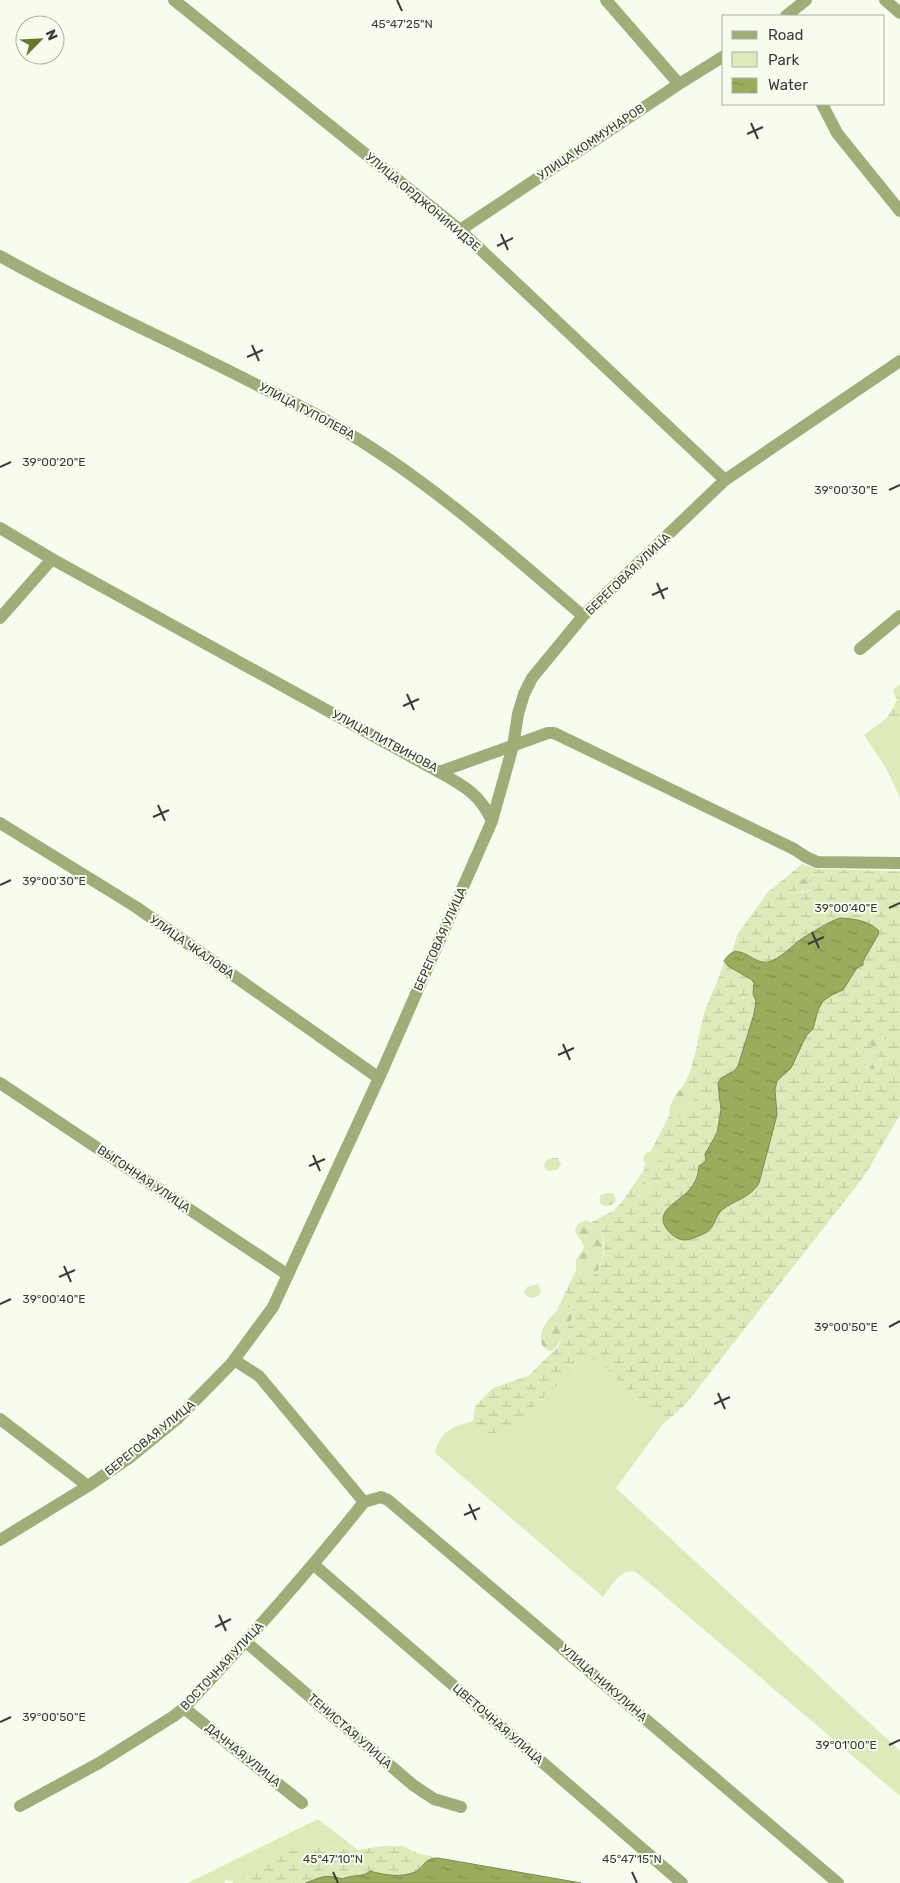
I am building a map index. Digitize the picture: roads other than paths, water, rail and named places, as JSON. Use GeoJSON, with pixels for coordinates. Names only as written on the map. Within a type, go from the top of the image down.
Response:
{"type":"FeatureCollection","features":[{"type":"Feature","properties":{"kind":"street","name":"УЛИЦА ОРДЖОНИКИДЗЕ"},"geometry":{"type":"LineString","coordinates":[[174,0],[460,230],[725,480]]}},
{"type":"Feature","properties":{"kind":"street"},"geometry":{"type":"LineString","coordinates":[[606,0],[679,84]]}},
{"type":"Feature","properties":{"kind":"street"},"geometry":{"type":"LineString","coordinates":[[787,15],[806,0]]}},
{"type":"Feature","properties":{"kind":"street"},"geometry":{"type":"LineString","coordinates":[[885,0],[900,13]]}},
{"type":"Feature","properties":{"kind":"street","name":"УЛИЦА КОММУНАРОВ"},"geometry":{"type":"LineString","coordinates":[[460,230],[722,57]]}},
{"type":"Feature","properties":{"kind":"street"},"geometry":{"type":"LineString","coordinates":[[823,105],[837,133],[900,211]]}},
{"type":"Feature","properties":{"kind":"street","name":"УЛИЦА ТУПОЛЕВА"},"geometry":{"type":"LineString","coordinates":[[0,256],[44,281],[288,400],[365,443],[440,495],[583,616]]}},
{"type":"Feature","properties":{"kind":"street","name":"БЕРЕГОВАЯ УЛИЦА"},"geometry":{"type":"LineString","coordinates":[[0,1540],[88,1486],[129,1458],[177,1419],[234,1360],[273,1307],[380,1078],[492,821],[513,746],[518,714],[524,694],[532,678],[583,616],[725,480],[900,361]]}},
{"type":"Feature","properties":{"kind":"street","name":"УЛИЦА ЛИТВИНОВА"},"geometry":{"type":"LineString","coordinates":[[0,528],[52,559],[439,772],[548,733],[560,735],[818,862],[900,863]]}},
{"type":"Feature","properties":{"kind":"street"},"geometry":{"type":"LineString","coordinates":[[0,618],[52,559]]}},
{"type":"Feature","properties":{"kind":"street"},"geometry":{"type":"LineString","coordinates":[[860,649],[900,616]]}},
{"type":"Feature","properties":{"kind":"street"},"geometry":{"type":"LineString","coordinates":[[439,772],[470,790],[486,808],[492,821]]}},
{"type":"Feature","properties":{"kind":"street","name":"УЛИЦА ЧКАЛОВА"},"geometry":{"type":"LineString","coordinates":[[0,823],[136,907],[380,1078]]}},
{"type":"Feature","properties":{"kind":"street","name":"ВЫГОННАЯ УЛИЦА"},"geometry":{"type":"LineString","coordinates":[[0,1083],[288,1275]]}},
{"type":"Feature","properties":{"kind":"street"},"geometry":{"type":"LineString","coordinates":[[234,1360],[259,1376],[364,1502]]}},
{"type":"Feature","properties":{"kind":"street"},"geometry":{"type":"LineString","coordinates":[[0,1419],[88,1486]]}},
{"type":"Feature","properties":{"kind":"street","name":"УЛИЦА НИКУЛИНА"},"geometry":{"type":"LineString","coordinates":[[364,1502],[381,1498],[388,1500],[838,1883]]}},
{"type":"Feature","properties":{"kind":"street","name":"ВОСТОЧНАЯ УЛИЦА"},"geometry":{"type":"LineString","coordinates":[[20,1806],[99,1763],[184,1708],[314,1565],[364,1502]]}},
{"type":"Feature","properties":{"kind":"street","name":"ЦВЕТОЧНАЯ УЛИЦА"},"geometry":{"type":"LineString","coordinates":[[314,1565],[682,1883]]}},
{"type":"Feature","properties":{"kind":"street","name":"ТЕНИСТАЯ УЛИЦА"},"geometry":{"type":"LineString","coordinates":[[246,1642],[413,1785],[434,1799],[461,1807]]}},
{"type":"Feature","properties":{"kind":"street","name":"ДАЧНАЯ УЛИЦА"},"geometry":{"type":"LineString","coordinates":[[184,1708],[302,1803]]}},
{"type":"Feature","properties":{"kind":"water"},"geometry":{"type":"Polygon","coordinates":[[[840,918],[866,922],[879,931],[878,935],[863,961],[863,965],[857,968],[843,990],[823,1001],[818,1010],[813,1029],[806,1036],[791,1068],[777,1081],[775,1090],[777,1115],[759,1183],[752,1192],[722,1210],[707,1232],[686,1240],[674,1236],[667,1230],[663,1222],[665,1212],[688,1192],[697,1177],[699,1166],[706,1161],[705,1154],[717,1133],[721,1110],[718,1084],[721,1078],[734,1071],[738,1066],[754,1014],[756,1001],[753,994],[754,983],[728,966],[724,961],[729,955],[740,952],[756,960],[768,962],[782,955],[803,938],[840,918]]]}},
{"type":"Feature","properties":{"kind":"water"},"geometry":{"type":"Polygon","coordinates":[[[438,1858],[581,1883],[305,1883],[327,1876],[342,1879],[370,1871],[387,1875],[410,1874],[427,1861],[438,1858]]]}}]}
